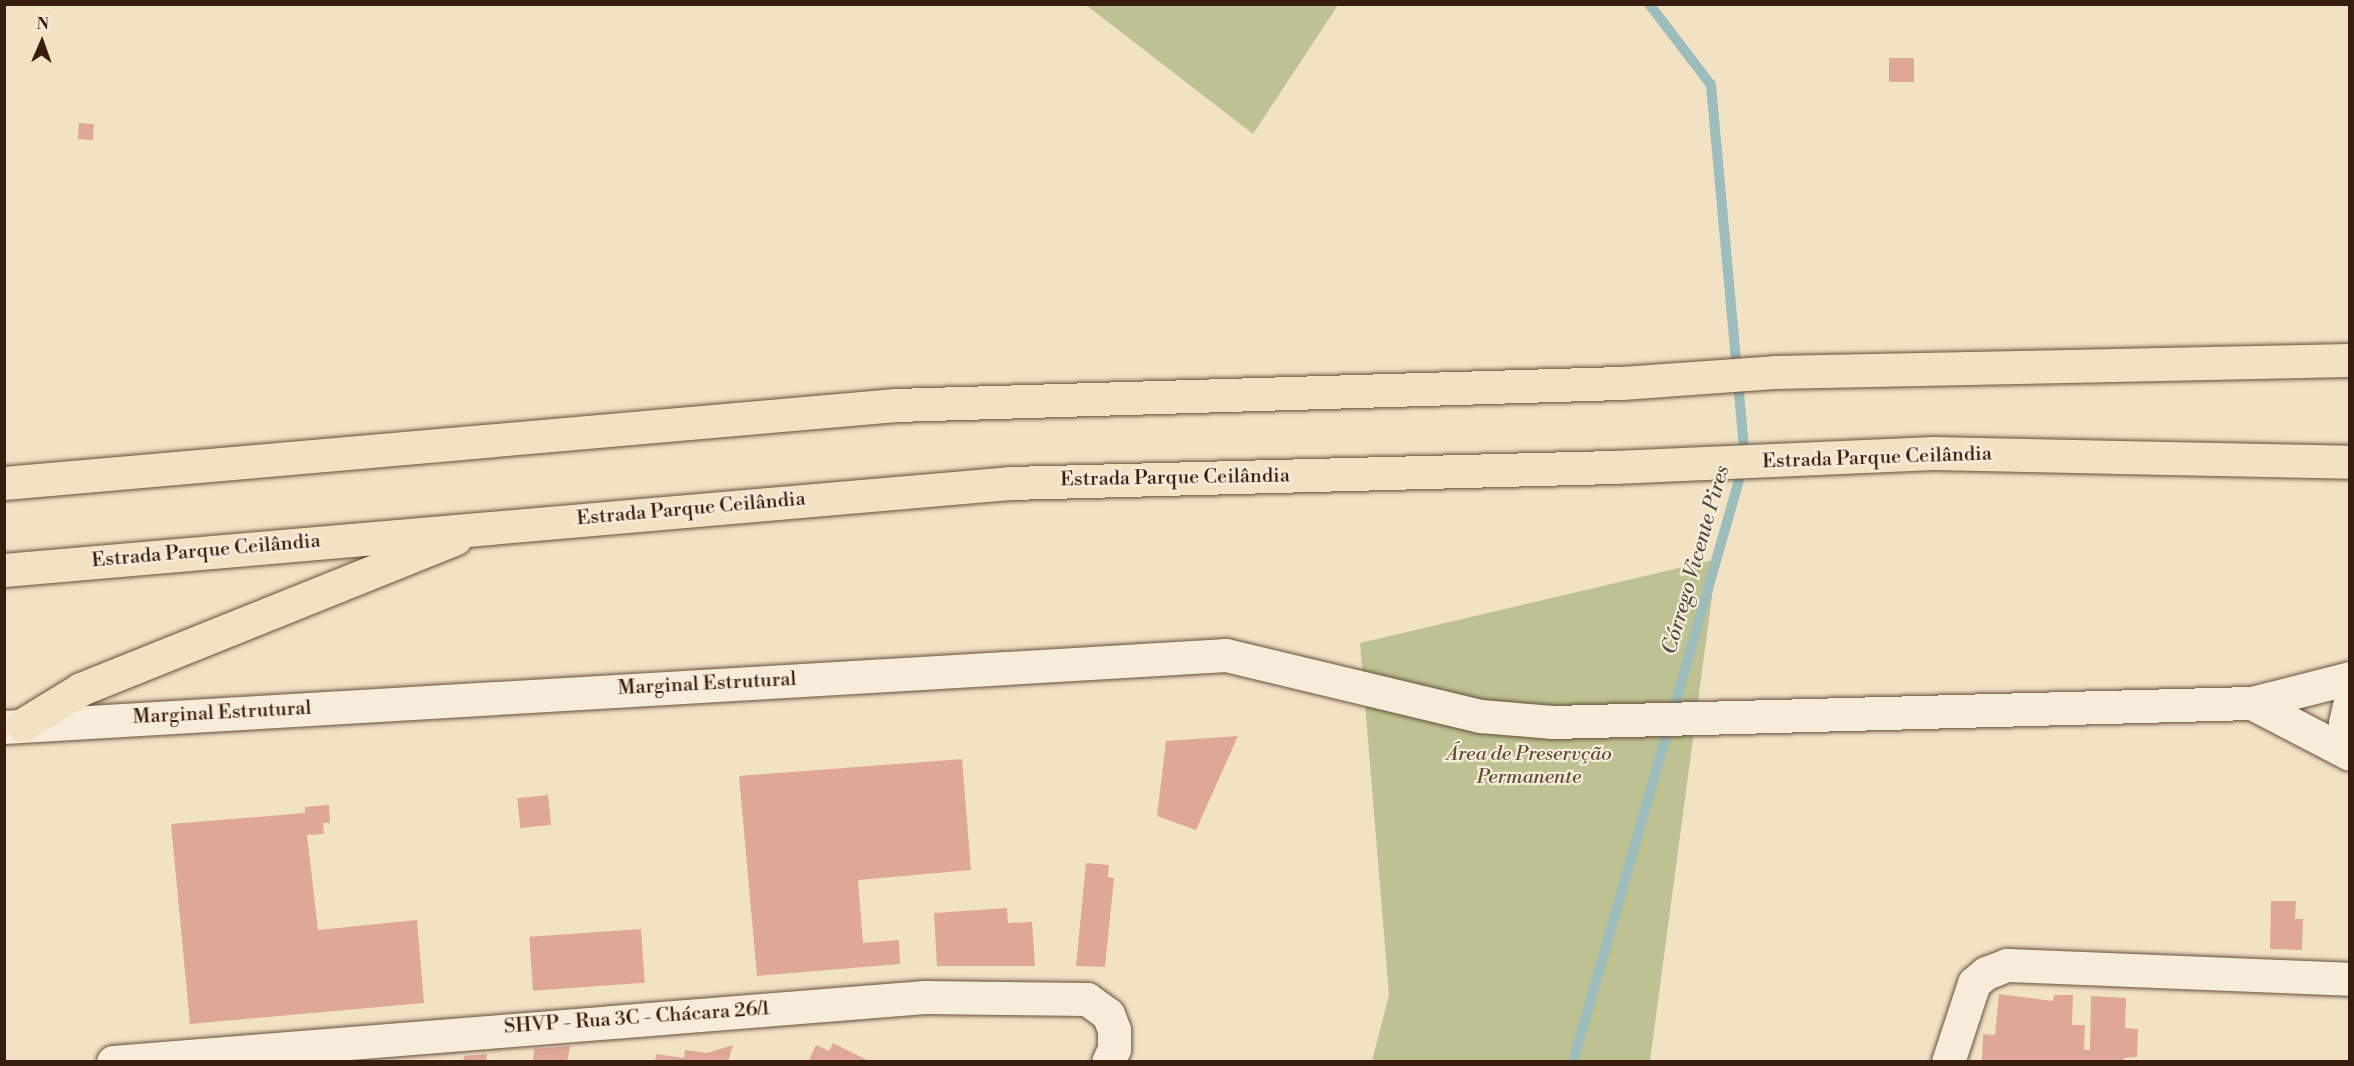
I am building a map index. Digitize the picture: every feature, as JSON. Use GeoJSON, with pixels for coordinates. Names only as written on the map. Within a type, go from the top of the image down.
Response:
{"type":"FeatureCollection","features":[{"type":"Feature","properties":{"kind":"highway"},"geometry":{"type":"LineString","coordinates":[[4,483],[896,405],[1622,383],[1774,372],[2340,358]]}},
{"type":"Feature","properties":{"kind":"highway","name":"Estrada Parque Ceilândia"},"geometry":{"type":"LineString","coordinates":[[4,570],[487,526],[1010,483],[1614,467],[1933,453],[2349,462]]}},
{"type":"Feature","properties":{"kind":"highway"},"geometry":{"type":"LineString","coordinates":[[13,726],[81,689],[487,526]]}},
{"type":"Feature","properties":{"kind":"street","name":"Marginal Estrutural"},"geometry":{"type":"LineString","coordinates":[[13,726],[1226,655],[1481,716],[1553,722],[1829,718],[2252,703],[2349,678]]}},
{"type":"Feature","properties":{"kind":"street"},"geometry":{"type":"LineString","coordinates":[[2349,701],[2345,723],[2349,740]]}},
{"type":"Feature","properties":{"kind":"street"},"geometry":{"type":"LineString","coordinates":[[2252,703],[2349,754]]}},
{"type":"Feature","properties":{"kind":"street"},"geometry":{"type":"LineString","coordinates":[[1948,1062],[1974,983],[1986,973],[2007,965],[2349,979]]}},
{"type":"Feature","properties":{"kind":"street","name":"SHVP - Rua 3C - Chácara 26/1"},"geometry":{"type":"LineString","coordinates":[[113,1062],[924,997],[1087,999],[1108,1014],[1114,1030],[1114,1049],[1108,1062]]}},
{"type":"Feature","properties":{"kind":"green space"},"geometry":{"type":"Polygon","coordinates":[[[1086,5],[1338,5],[1253,134],[1086,5]]]}},
{"type":"Feature","properties":{"kind":"green space","name":"Área de Preservção Permanente"},"geometry":{"type":"Polygon","coordinates":[[[1717,559],[1650,1061],[1372,1061],[1389,995],[1360,643],[1717,559]]]}},
{"type":"Feature","properties":{"kind":"building"},"geometry":{"type":"Polygon","coordinates":[[[1889,58],[1914,58],[1914,82],[1889,82],[1889,58]]]}},
{"type":"Feature","properties":{"kind":"building"},"geometry":{"type":"Polygon","coordinates":[[[79,123],[94,124],[93,140],[78,139],[79,123]]]}},
{"type":"Feature","properties":{"kind":"building"},"geometry":{"type":"Polygon","coordinates":[[[1238,736],[1196,830],[1157,816],[1166,741],[1238,736]]]}},
{"type":"Feature","properties":{"kind":"building"},"geometry":{"type":"Polygon","coordinates":[[[962,759],[971,870],[858,880],[863,943],[899,940],[900,964],[757,976],[739,776],[962,759]]]}},
{"type":"Feature","properties":{"kind":"building"},"geometry":{"type":"Polygon","coordinates":[[[548,795],[551,825],[520,828],[517,798],[548,795]]]}},
{"type":"Feature","properties":{"kind":"building"},"geometry":{"type":"Polygon","coordinates":[[[329,805],[330,823],[323,823],[324,834],[307,835],[318,930],[417,920],[424,1003],[190,1024],[171,824],[305,813],[305,807],[329,805]]]}},
{"type":"Feature","properties":{"kind":"building"},"geometry":{"type":"Polygon","coordinates":[[[1086,863],[1109,865],[1108,877],[1114,878],[1105,967],[1076,966],[1086,863]]]}},
{"type":"Feature","properties":{"kind":"building"},"geometry":{"type":"Polygon","coordinates":[[[2271,901],[2296,901],[2295,919],[2303,919],[2302,950],[2270,949],[2271,901]]]}},
{"type":"Feature","properties":{"kind":"building"},"geometry":{"type":"Polygon","coordinates":[[[1007,908],[1008,923],[1032,922],[1035,966],[937,966],[934,913],[1007,908]]]}},
{"type":"Feature","properties":{"kind":"building"},"geometry":{"type":"Polygon","coordinates":[[[641,929],[645,983],[533,991],[529,937],[641,929]]]}},
{"type":"Feature","properties":{"kind":"building"},"geometry":{"type":"Polygon","coordinates":[[[1999,994],[2053,1001],[2054,995],[2073,995],[2072,1025],[2085,1025],[2084,1050],[2090,1050],[2091,996],[2126,998],[2125,1028],[2138,1029],[2137,1057],[2124,1058],[2124,1062],[1982,1062],[1983,1034],[1995,1035],[1999,994]]]}},
{"type":"Feature","properties":{"kind":"building"},"geometry":{"type":"Polygon","coordinates":[[[833,1043],[871,1062],[808,1062],[816,1045],[829,1051],[833,1043]]]}},
{"type":"Feature","properties":{"kind":"building"},"geometry":{"type":"Polygon","coordinates":[[[733,1045],[728,1062],[655,1062],[656,1054],[684,1058],[685,1050],[707,1053],[733,1045]]]}},
{"type":"Feature","properties":{"kind":"building"},"geometry":{"type":"Polygon","coordinates":[[[570,1046],[567,1062],[533,1062],[534,1049],[570,1046]]]}},
{"type":"Feature","properties":{"kind":"building"},"geometry":{"type":"Polygon","coordinates":[[[487,1054],[486,1062],[463,1062],[464,1056],[487,1054]]]}},
{"type":"Feature","properties":{"kind":"waterway","name":"Córrego Vicente Pires"},"geometry":{"type":"LineString","coordinates":[[1573,1062],[1745,459],[1711,85],[1649,4]]}}]}
